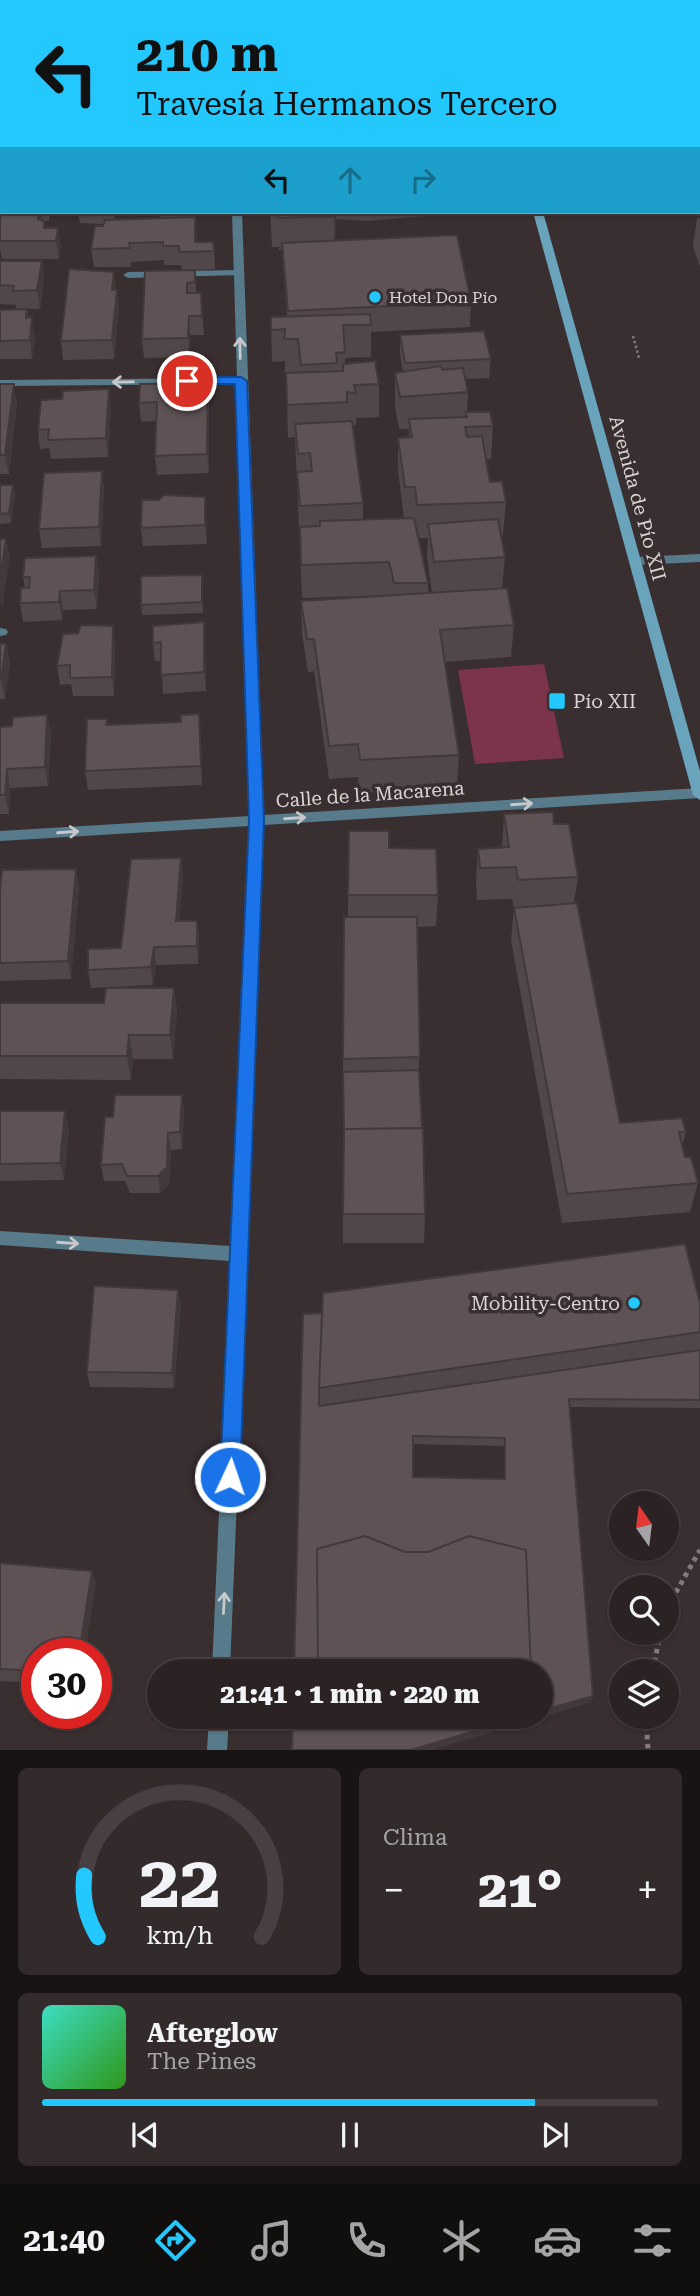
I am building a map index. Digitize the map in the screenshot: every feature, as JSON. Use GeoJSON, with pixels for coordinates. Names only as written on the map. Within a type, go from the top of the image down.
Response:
{"type":"FeatureCollection","features":[{"type":"Feature","properties":{"kind":"main road","name":"Avenida de Pío XII"},"geometry":{"type":"LineString","coordinates":[[539,214],[700,794]]}},
{"type":"Feature","properties":{"kind":"street"},"geometry":{"type":"LineString","coordinates":[[222,1659],[257,820],[237,214]]}},
{"type":"Feature","properties":{"kind":"street"},"geometry":{"type":"LineString","coordinates":[[128,275],[239,273]]}},
{"type":"Feature","properties":{"kind":"street"},"geometry":{"type":"LineString","coordinates":[[0,383],[241,381]]}},
{"type":"Feature","properties":{"kind":"street"},"geometry":{"type":"LineString","coordinates":[[635,561],[700,558]]}},
{"type":"Feature","properties":{"kind":"street","name":"Calle de la Macarena"},"geometry":{"type":"LineString","coordinates":[[0,836],[700,794]]}},
{"type":"Feature","properties":{"kind":"street"},"geometry":{"type":"LineString","coordinates":[[0,1238],[240,1254]]}},
{"type":"Feature","properties":{"kind":"street"},"geometry":{"type":"LineString","coordinates":[[217,1750],[218,1729]]}},
{"type":"Feature","properties":{"kind":"path"},"geometry":{"type":"LineString","coordinates":[[633,336],[639,358]]}},
{"type":"Feature","properties":{"kind":"path"},"geometry":{"type":"LineString","coordinates":[[679,1587],[700,1550]]}},
{"type":"Feature","properties":{"kind":"path"},"geometry":{"type":"LineString","coordinates":[[647,1729],[648,1750]]}},
{"type":"Feature","properties":{"kind":"shaded area"},"geometry":{"type":"Polygon","coordinates":[[[544,664],[564,758],[475,764],[458,670],[544,664]]]}},
{"type":"Feature","properties":{"kind":"building"},"geometry":{"type":"Polygon","coordinates":[[[2,214],[39,214],[38,219],[44,221],[44,228],[58,228],[56,241],[0,241],[2,214]]]}},
{"type":"Feature","properties":{"kind":"building"},"geometry":{"type":"Polygon","coordinates":[[[334,214],[334,216],[278,218],[278,215],[271,215],[334,214]]]}},
{"type":"Feature","properties":{"kind":"building"},"geometry":{"type":"Polygon","coordinates":[[[195,217],[195,242],[213,242],[214,251],[180,252],[179,246],[163,246],[163,242],[129,243],[130,248],[91,249],[95,226],[103,226],[105,220],[195,217]]]}},
{"type":"Feature","properties":{"kind":"building","name":"Hotel Don Pío"},"geometry":{"type":"Polygon","coordinates":[[[457,235],[471,302],[288,311],[282,243],[457,235]]]}},
{"type":"Feature","properties":{"kind":"building"},"geometry":{"type":"Polygon","coordinates":[[[0,261],[42,261],[37,290],[13,291],[14,286],[0,285],[0,261]]]}},
{"type":"Feature","properties":{"kind":"building"},"geometry":{"type":"Polygon","coordinates":[[[69,269],[114,272],[112,290],[117,290],[112,340],[61,341],[69,269]]]}},
{"type":"Feature","properties":{"kind":"building"},"geometry":{"type":"Polygon","coordinates":[[[195,270],[195,282],[187,283],[187,293],[201,293],[202,316],[189,316],[188,338],[142,339],[145,271],[195,270]]]}},
{"type":"Feature","properties":{"kind":"building"},"geometry":{"type":"Polygon","coordinates":[[[27,309],[26,318],[32,317],[30,340],[0,341],[0,310],[27,309]]]}},
{"type":"Feature","properties":{"kind":"building"},"geometry":{"type":"Polygon","coordinates":[[[370,314],[371,325],[343,325],[345,352],[336,353],[337,363],[301,365],[298,339],[284,339],[285,329],[271,330],[271,317],[370,314]]]}},
{"type":"Feature","properties":{"kind":"building"},"geometry":{"type":"Polygon","coordinates":[[[484,331],[491,359],[405,363],[400,335],[484,331]]]}},
{"type":"Feature","properties":{"kind":"building"},"geometry":{"type":"Polygon","coordinates":[[[375,361],[379,384],[354,385],[356,393],[347,392],[347,402],[287,405],[286,373],[343,371],[343,364],[375,361]]]}},
{"type":"Feature","properties":{"kind":"building"},"geometry":{"type":"Polygon","coordinates":[[[440,366],[443,370],[463,368],[468,392],[400,397],[395,373],[440,366]]]}},
{"type":"Feature","properties":{"kind":"building"},"geometry":{"type":"Polygon","coordinates":[[[208,383],[207,454],[155,456],[157,402],[139,403],[140,384],[208,383]]]}},
{"type":"Feature","properties":{"kind":"building"},"geometry":{"type":"Polygon","coordinates":[[[0,384],[14,384],[5,455],[0,455],[0,384]]]}},
{"type":"Feature","properties":{"kind":"building"},"geometry":{"type":"Polygon","coordinates":[[[109,389],[106,438],[48,440],[49,429],[38,430],[41,400],[62,399],[63,391],[109,389]]]}},
{"type":"Feature","properties":{"kind":"building"},"geometry":{"type":"Polygon","coordinates":[[[465,412],[490,412],[493,426],[465,427],[467,437],[482,436],[490,482],[502,481],[506,502],[417,505],[415,487],[405,487],[398,438],[412,437],[409,419],[467,417],[465,412]]]}},
{"type":"Feature","properties":{"kind":"building"},"geometry":{"type":"Polygon","coordinates":[[[352,421],[363,503],[300,506],[297,472],[312,471],[310,453],[298,454],[295,424],[352,421]]]}},
{"type":"Feature","properties":{"kind":"building"},"geometry":{"type":"Polygon","coordinates":[[[102,471],[99,527],[39,529],[44,473],[102,471]]]}},
{"type":"Feature","properties":{"kind":"building"},"geometry":{"type":"Polygon","coordinates":[[[0,485],[13,485],[9,513],[0,514],[0,485]]]}},
{"type":"Feature","properties":{"kind":"building"},"geometry":{"type":"Polygon","coordinates":[[[164,495],[205,497],[205,525],[141,528],[142,500],[159,500],[164,495]]]}},
{"type":"Feature","properties":{"kind":"building"},"geometry":{"type":"Polygon","coordinates":[[[414,518],[428,583],[394,583],[389,562],[301,565],[300,527],[320,526],[320,521],[414,518]]]}},
{"type":"Feature","properties":{"kind":"building"},"geometry":{"type":"Polygon","coordinates":[[[498,519],[505,557],[434,562],[428,524],[498,519]]]}},
{"type":"Feature","properties":{"kind":"building"},"geometry":{"type":"Polygon","coordinates":[[[0,539],[6,539],[0,579],[0,539]]]}},
{"type":"Feature","properties":{"kind":"building"},"geometry":{"type":"Polygon","coordinates":[[[96,556],[94,590],[60,591],[59,602],[20,603],[21,588],[29,588],[30,577],[23,577],[25,558],[96,556]]]}},
{"type":"Feature","properties":{"kind":"building"},"geometry":{"type":"Polygon","coordinates":[[[202,575],[202,602],[141,605],[141,576],[202,575]]]}},
{"type":"Feature","properties":{"kind":"building"},"geometry":{"type":"Polygon","coordinates":[[[507,588],[514,625],[440,630],[459,755],[360,760],[358,744],[329,746],[314,639],[307,639],[301,601],[507,588]]]}},
{"type":"Feature","properties":{"kind":"building"},"geometry":{"type":"Polygon","coordinates":[[[204,622],[204,672],[161,675],[161,642],[153,643],[153,626],[204,622]]]}},
{"type":"Feature","properties":{"kind":"building"},"geometry":{"type":"Polygon","coordinates":[[[81,625],[113,626],[112,677],[70,678],[70,665],[57,666],[63,634],[78,633],[81,625]]]}},
{"type":"Feature","properties":{"kind":"building"},"geometry":{"type":"Polygon","coordinates":[[[0,644],[6,644],[1,680],[0,680],[0,644]]]}},
{"type":"Feature","properties":{"kind":"building"},"geometry":{"type":"Polygon","coordinates":[[[199,714],[201,766],[85,771],[87,719],[107,719],[106,725],[181,722],[181,715],[199,714]]]}},
{"type":"Feature","properties":{"kind":"building"},"geometry":{"type":"Polygon","coordinates":[[[47,715],[45,767],[7,769],[5,795],[0,795],[0,727],[12,726],[13,717],[47,715]]]}},
{"type":"Feature","properties":{"kind":"building"},"geometry":{"type":"Polygon","coordinates":[[[553,812],[554,824],[569,824],[578,877],[518,880],[516,867],[480,868],[478,849],[509,847],[504,814],[553,812]]]}},
{"type":"Feature","properties":{"kind":"building"},"geometry":{"type":"Polygon","coordinates":[[[349,831],[389,831],[389,848],[436,849],[438,895],[348,895],[349,831]]]}},
{"type":"Feature","properties":{"kind":"building"},"geometry":{"type":"Polygon","coordinates":[[[181,858],[176,921],[197,921],[197,946],[154,947],[151,967],[88,970],[88,949],[121,948],[131,859],[181,858]]]}},
{"type":"Feature","properties":{"kind":"building"},"geometry":{"type":"Polygon","coordinates":[[[76,869],[68,961],[0,963],[2,870],[76,869]]]}},
{"type":"Feature","properties":{"kind":"building"},"geometry":{"type":"Polygon","coordinates":[[[577,903],[620,1123],[682,1118],[686,1132],[679,1132],[685,1157],[691,1157],[698,1183],[567,1194],[514,908],[577,903]]]}},
{"type":"Feature","properties":{"kind":"building"},"geometry":{"type":"Polygon","coordinates":[[[344,917],[417,917],[420,1057],[343,1059],[344,917]]]}},
{"type":"Feature","properties":{"kind":"building"},"geometry":{"type":"Polygon","coordinates":[[[106,988],[174,988],[170,1035],[129,1035],[127,1056],[0,1056],[0,1003],[104,1003],[106,988]]]}},
{"type":"Feature","properties":{"kind":"building"},"geometry":{"type":"Polygon","coordinates":[[[419,1070],[422,1128],[344,1129],[344,1135],[343,1072],[419,1070]]]}},
{"type":"Feature","properties":{"kind":"building"},"geometry":{"type":"Polygon","coordinates":[[[115,1095],[182,1095],[180,1132],[168,1133],[167,1167],[158,1176],[127,1176],[122,1164],[101,1165],[105,1117],[113,1117],[115,1095]]]}},
{"type":"Feature","properties":{"kind":"building"},"geometry":{"type":"Polygon","coordinates":[[[0,1111],[65,1111],[60,1163],[0,1164],[0,1111]]]}},
{"type":"Feature","properties":{"kind":"building"},"geometry":{"type":"Polygon","coordinates":[[[423,1128],[425,1214],[343,1214],[344,1129],[423,1128]]]}},
{"type":"Feature","properties":{"kind":"building"},"geometry":{"type":"Polygon","coordinates":[[[685,1244],[700,1303],[700,1332],[319,1388],[323,1293],[685,1244]]]}},
{"type":"Feature","properties":{"kind":"building"},"geometry":{"type":"Polygon","coordinates":[[[94,1286],[178,1290],[172,1373],[87,1372],[94,1286]]]}},
{"type":"Feature","properties":{"kind":"building"},"geometry":{"type":"Polygon","coordinates":[[[322,1313],[319,1406],[700,1350],[700,1400],[569,1399],[593,1696],[553,1708],[553,1659],[531,1659],[526,1550],[469,1536],[428,1552],[405,1552],[365,1536],[317,1549],[318,1659],[294,1659],[303,1314],[322,1313]],[[413,1436],[413,1477],[505,1479],[505,1438],[413,1436]]]}},
{"type":"Feature","properties":{"kind":"building"},"geometry":{"type":"Polygon","coordinates":[[[365,1536],[405,1552],[428,1552],[469,1536],[526,1550],[531,1659],[318,1659],[317,1549],[365,1536]]]}},
{"type":"Feature","properties":{"kind":"building"},"geometry":{"type":"Polygon","coordinates":[[[0,1563],[92,1571],[82,1638],[21,1638],[21,1670],[0,1669],[0,1563]]]}},
{"type":"Feature","properties":{"kind":"building"},"geometry":{"type":"Polygon","coordinates":[[[293,1729],[482,1729],[411,1750],[292,1750],[293,1729]]]}},
{"type":"Feature","properties":{"kind":"place","name":"Hotel Don Pío"},"geometry":{"type":"Point","coordinates":[375,297]}},
{"type":"Feature","properties":{"kind":"place","name":"Pío XII"},"geometry":{"type":"Point","coordinates":[557,701]}},
{"type":"Feature","properties":{"kind":"place","name":"Mobility-Centro"},"geometry":{"type":"Point","coordinates":[634,1303]}},
{"type":"Feature","properties":{"kind":"route"},"geometry":{"type":"LineString","coordinates":[[187,381],[241,381],[257,820],[230,1477]]}}]}
